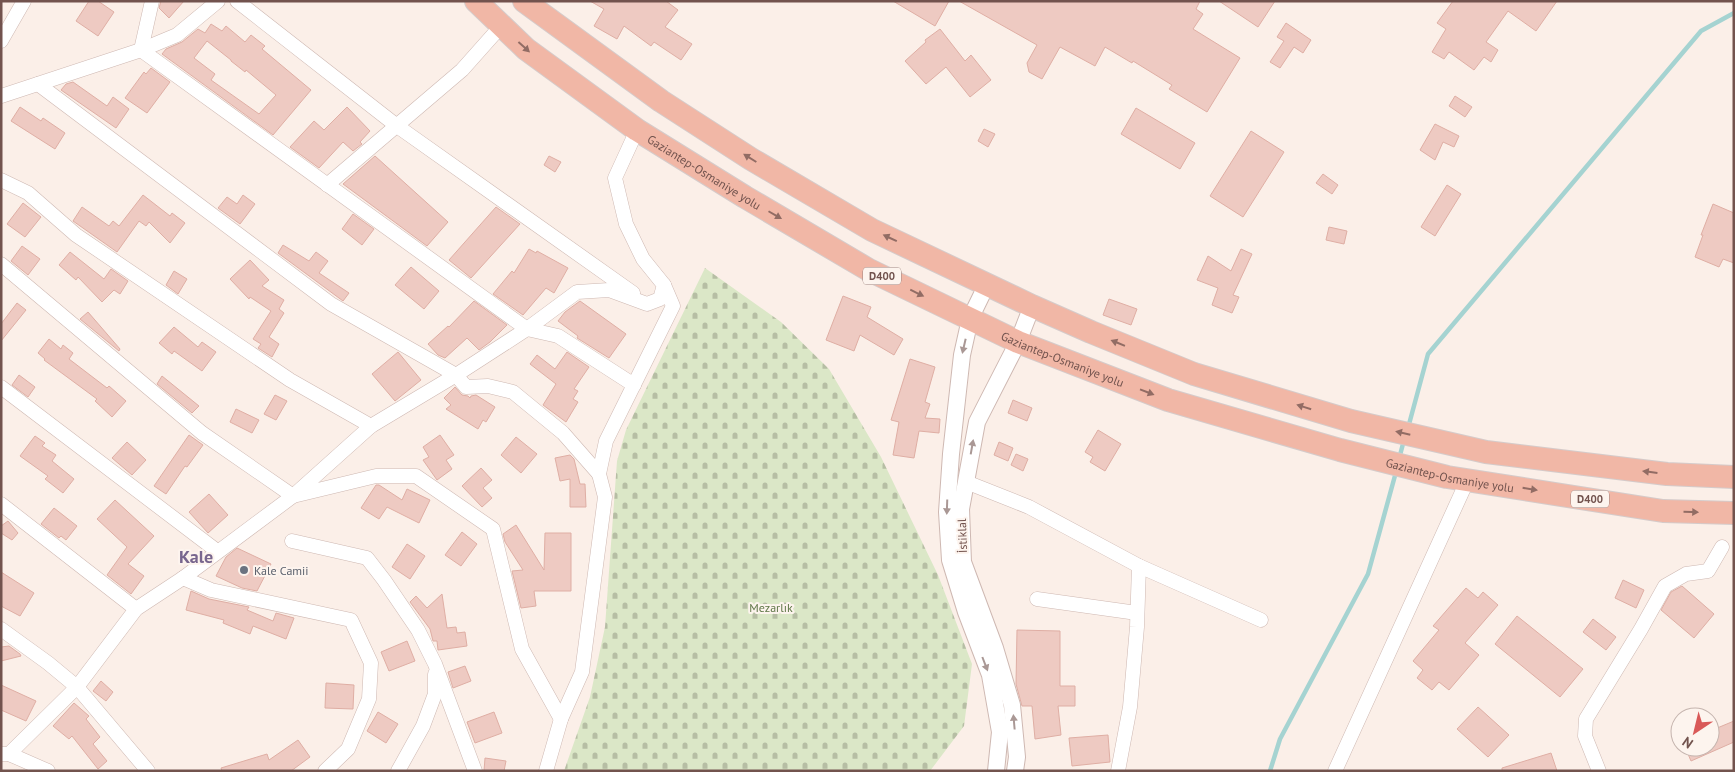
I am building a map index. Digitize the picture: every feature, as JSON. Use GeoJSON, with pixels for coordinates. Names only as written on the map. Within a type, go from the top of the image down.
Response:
{"type":"FeatureCollection","features":[{"type":"Feature","properties":{"kind":"highway","name":"Gaziantep-Osmaniye yolu"},"geometry":{"type":"LineString","coordinates":[[476,1],[526,49],[637,130],[745,197],[869,270],[1018,342],[1168,400],[1340,450],[1457,478],[1663,511],[1734,513]]}},
{"type":"Feature","properties":{"kind":"highway"},"geometry":{"type":"LineString","coordinates":[[524,1],[661,100],[751,159],[872,230],[1032,306],[1194,374],[1351,421],[1486,452],[1667,474],[1734,477]]}},
{"type":"Feature","properties":{"kind":"street"},"geometry":{"type":"LineString","coordinates":[[1,42],[24,1]]}},
{"type":"Feature","properties":{"kind":"street"},"geometry":{"type":"LineString","coordinates":[[141,50],[152,1]]}},
{"type":"Feature","properties":{"kind":"street"},"geometry":{"type":"LineString","coordinates":[[1,96],[141,50],[177,35],[218,1]]}},
{"type":"Feature","properties":{"kind":"street"},"geometry":{"type":"LineString","coordinates":[[237,1],[397,126],[647,304]]}},
{"type":"Feature","properties":{"kind":"street"},"geometry":{"type":"LineString","coordinates":[[327,186],[462,70],[502,25]]}},
{"type":"Feature","properties":{"kind":"street"},"geometry":{"type":"LineString","coordinates":[[141,50],[527,329],[558,336],[634,385]]}},
{"type":"Feature","properties":{"kind":"street"},"geometry":{"type":"LineString","coordinates":[[38,84],[331,304],[456,374],[466,387],[488,386],[513,392],[562,433],[599,474]]}},
{"type":"Feature","properties":{"kind":"street"},"geometry":{"type":"LineString","coordinates":[[546,771],[561,719],[582,672],[605,497],[599,474],[606,441],[673,306],[664,286],[643,259],[626,224],[615,178],[637,130]]}},
{"type":"Feature","properties":{"kind":"street"},"geometry":{"type":"LineString","coordinates":[[1,180],[28,193],[76,235],[290,380],[371,426]]}},
{"type":"Feature","properties":{"kind":"street"},"geometry":{"type":"LineString","coordinates":[[1,264],[202,433],[293,496],[376,476],[416,476],[493,529],[522,649],[561,719]]}},
{"type":"Feature","properties":{"kind":"street"},"geometry":{"type":"LineString","coordinates":[[987,284],[970,319],[962,355],[951,454],[947,512],[950,560],[966,612],[990,675],[1000,732],[996,771]]}},
{"type":"Feature","properties":{"kind":"street"},"geometry":{"type":"LineString","coordinates":[[48,771],[4,751],[77,687],[136,609],[183,578],[293,496],[371,426],[527,329],[577,292],[609,290],[647,304],[660,299],[664,286]]}},
{"type":"Feature","properties":{"kind":"street","name":"İstiklal"},"geometry":{"type":"LineString","coordinates":[[1018,766],[1012,705],[996,648],[963,562],[961,509],[977,422],[1018,342],[1032,306]]}},
{"type":"Feature","properties":{"kind":"street"},"geometry":{"type":"LineString","coordinates":[[1,387],[217,551]]}},
{"type":"Feature","properties":{"kind":"street"},"geometry":{"type":"LineString","coordinates":[[1335,771],[1457,478]]}},
{"type":"Feature","properties":{"kind":"street"},"geometry":{"type":"LineString","coordinates":[[966,482],[1029,507],[1140,566],[1261,620]]}},
{"type":"Feature","properties":{"kind":"street"},"geometry":{"type":"LineString","coordinates":[[1,504],[136,609]]}},
{"type":"Feature","properties":{"kind":"street"},"geometry":{"type":"LineString","coordinates":[[292,541],[367,558],[418,630],[435,664],[475,771]]}},
{"type":"Feature","properties":{"kind":"street"},"geometry":{"type":"LineString","coordinates":[[1598,771],[1585,736],[1586,719],[1665,586],[1686,574],[1708,571],[1722,548]]}},
{"type":"Feature","properties":{"kind":"street"},"geometry":{"type":"LineString","coordinates":[[1118,771],[1130,707],[1140,566]]}},
{"type":"Feature","properties":{"kind":"street"},"geometry":{"type":"LineString","coordinates":[[183,578],[211,590],[351,620],[371,663],[369,699],[348,749],[325,771]]}},
{"type":"Feature","properties":{"kind":"street"},"geometry":{"type":"LineString","coordinates":[[1037,599],[1137,613]]}},
{"type":"Feature","properties":{"kind":"street"},"geometry":{"type":"LineString","coordinates":[[1,629],[77,687],[148,771]]}},
{"type":"Feature","properties":{"kind":"street"},"geometry":{"type":"LineString","coordinates":[[398,771],[423,726],[435,694],[435,664]]}},
{"type":"Feature","properties":{"kind":"green space","name":"Mezarlık"},"geometry":{"type":"Polygon","coordinates":[[[705,268],[781,322],[829,369],[881,457],[938,575],[972,664],[964,726],[930,771],[564,771],[590,697],[605,627],[617,461],[626,430],[705,268]]]}},
{"type":"Feature","properties":{"kind":"building"},"geometry":{"type":"Polygon","coordinates":[[[89,1],[98,1],[114,12],[98,36],[76,21],[89,1]]]}},
{"type":"Feature","properties":{"kind":"building"},"geometry":{"type":"Polygon","coordinates":[[[161,1],[184,1],[169,18],[159,8],[161,1]]]}},
{"type":"Feature","properties":{"kind":"building"},"geometry":{"type":"Polygon","coordinates":[[[590,1],[666,1],[678,10],[665,27],[692,44],[681,60],[654,42],[651,46],[624,26],[617,39],[594,26],[604,9],[590,1]]]}},
{"type":"Feature","properties":{"kind":"building"},"geometry":{"type":"Polygon","coordinates":[[[893,1],[949,1],[935,26],[893,1]]]}},
{"type":"Feature","properties":{"kind":"building"},"geometry":{"type":"Polygon","coordinates":[[[959,1],[1200,1],[1196,9],[1203,14],[1193,29],[1240,58],[1207,112],[1169,89],[1172,85],[1133,61],[1132,63],[1105,47],[1095,66],[1060,47],[1042,79],[1029,72],[1027,63],[1037,45],[959,1]]]}},
{"type":"Feature","properties":{"kind":"building"},"geometry":{"type":"Polygon","coordinates":[[[1219,1],[1275,1],[1258,27],[1219,1]]]}},
{"type":"Feature","properties":{"kind":"building"},"geometry":{"type":"Polygon","coordinates":[[[1453,1],[1557,1],[1536,31],[1508,11],[1486,42],[1498,50],[1491,62],[1484,57],[1474,70],[1449,52],[1444,59],[1432,52],[1446,29],[1437,23],[1453,1]]]}},
{"type":"Feature","properties":{"kind":"building"},"geometry":{"type":"Polygon","coordinates":[[[1286,23],[1311,40],[1303,53],[1294,47],[1280,68],[1270,62],[1284,41],[1277,37],[1286,23]]]}},
{"type":"Feature","properties":{"kind":"building"},"geometry":{"type":"Polygon","coordinates":[[[211,24],[222,31],[226,26],[245,42],[251,35],[265,46],[262,49],[311,90],[273,135],[162,54],[166,49],[182,42],[198,29],[205,33],[211,24]],[[207,41],[194,58],[215,74],[211,80],[259,114],[276,95],[207,41]]]}},
{"type":"Feature","properties":{"kind":"building"},"geometry":{"type":"Polygon","coordinates":[[[940,29],[965,61],[971,55],[991,80],[970,97],[946,67],[926,84],[905,61],[926,42],[925,40],[940,29]]]}},
{"type":"Feature","properties":{"kind":"building"},"geometry":{"type":"Polygon","coordinates":[[[151,68],[170,82],[147,113],[125,98],[144,72],[146,74],[151,68]]]}},
{"type":"Feature","properties":{"kind":"building"},"geometry":{"type":"Polygon","coordinates":[[[73,82],[107,106],[113,97],[129,109],[116,128],[61,90],[66,84],[73,82]]]}},
{"type":"Feature","properties":{"kind":"building"},"geometry":{"type":"Polygon","coordinates":[[[1455,96],[1472,107],[1465,117],[1449,106],[1455,96]]]}},
{"type":"Feature","properties":{"kind":"building"},"geometry":{"type":"Polygon","coordinates":[[[20,107],[41,121],[43,118],[65,133],[55,149],[11,121],[20,107]]]}},
{"type":"Feature","properties":{"kind":"building"},"geometry":{"type":"Polygon","coordinates":[[[347,107],[370,131],[360,142],[362,144],[353,151],[343,142],[319,168],[290,147],[314,121],[324,130],[347,107]]]}},
{"type":"Feature","properties":{"kind":"building"},"geometry":{"type":"Polygon","coordinates":[[[1136,108],[1195,143],[1180,169],[1121,134],[1136,108]]]}},
{"type":"Feature","properties":{"kind":"building"},"geometry":{"type":"Polygon","coordinates":[[[1435,124],[1459,136],[1454,147],[1443,142],[1435,160],[1420,150],[1435,124]]]}},
{"type":"Feature","properties":{"kind":"building"},"geometry":{"type":"Polygon","coordinates":[[[984,129],[995,134],[988,147],[978,141],[984,129]]]}},
{"type":"Feature","properties":{"kind":"building"},"geometry":{"type":"Polygon","coordinates":[[[1251,131],[1284,152],[1243,217],[1210,196],[1251,131]]]}},
{"type":"Feature","properties":{"kind":"building"},"geometry":{"type":"Polygon","coordinates":[[[375,156],[448,222],[427,246],[343,184],[375,156]]]}},
{"type":"Feature","properties":{"kind":"building"},"geometry":{"type":"Polygon","coordinates":[[[549,156],[561,162],[555,172],[544,165],[549,156]]]}},
{"type":"Feature","properties":{"kind":"building"},"geometry":{"type":"Polygon","coordinates":[[[1323,174],[1338,185],[1332,194],[1316,183],[1323,174]]]}},
{"type":"Feature","properties":{"kind":"building"},"geometry":{"type":"Polygon","coordinates":[[[1447,185],[1461,194],[1435,236],[1421,227],[1447,185]]]}},
{"type":"Feature","properties":{"kind":"building"},"geometry":{"type":"Polygon","coordinates":[[[143,195],[170,216],[172,213],[185,223],[170,243],[149,222],[146,226],[139,221],[117,252],[73,221],[82,207],[109,226],[113,221],[119,226],[143,195]]]}},
{"type":"Feature","properties":{"kind":"building"},"geometry":{"type":"Polygon","coordinates":[[[243,195],[255,204],[240,224],[218,208],[227,197],[237,204],[243,195]]]}},
{"type":"Feature","properties":{"kind":"building"},"geometry":{"type":"Polygon","coordinates":[[[23,203],[41,217],[25,237],[7,224],[23,203]]]}},
{"type":"Feature","properties":{"kind":"building"},"geometry":{"type":"Polygon","coordinates":[[[1713,204],[1734,213],[1734,263],[1723,259],[1719,267],[1695,257],[1713,204]]]}},
{"type":"Feature","properties":{"kind":"building"},"geometry":{"type":"Polygon","coordinates":[[[496,207],[520,224],[471,278],[449,260],[496,207]]]}},
{"type":"Feature","properties":{"kind":"building"},"geometry":{"type":"Polygon","coordinates":[[[353,214],[374,229],[362,245],[342,229],[353,214]]]}},
{"type":"Feature","properties":{"kind":"building"},"geometry":{"type":"Polygon","coordinates":[[[1329,227],[1347,231],[1344,244],[1326,240],[1329,227]]]}},
{"type":"Feature","properties":{"kind":"building"},"geometry":{"type":"Polygon","coordinates":[[[283,245],[309,261],[316,252],[328,261],[319,273],[349,293],[343,301],[278,253],[283,245]]]}},
{"type":"Feature","properties":{"kind":"building"},"geometry":{"type":"Polygon","coordinates":[[[22,246],[40,259],[28,275],[11,261],[22,246]]]}},
{"type":"Feature","properties":{"kind":"building"},"geometry":{"type":"Polygon","coordinates":[[[529,249],[536,253],[537,251],[568,268],[554,293],[546,288],[523,315],[493,294],[512,271],[514,273],[529,249]]]}},
{"type":"Feature","properties":{"kind":"building"},"geometry":{"type":"Polygon","coordinates":[[[1241,249],[1252,254],[1233,295],[1239,297],[1232,313],[1212,305],[1218,288],[1197,280],[1208,256],[1231,271],[1241,249]]]}},
{"type":"Feature","properties":{"kind":"building"},"geometry":{"type":"Polygon","coordinates":[[[70,252],[104,279],[111,269],[128,281],[120,294],[114,290],[102,302],[78,277],[76,280],[59,265],[70,252]]]}},
{"type":"Feature","properties":{"kind":"building"},"geometry":{"type":"Polygon","coordinates":[[[250,260],[269,280],[262,286],[284,300],[279,309],[284,313],[269,337],[279,344],[272,357],[258,348],[261,344],[253,339],[271,311],[250,297],[249,299],[230,279],[250,260]]]}},
{"type":"Feature","properties":{"kind":"building"},"geometry":{"type":"Polygon","coordinates":[[[411,267],[439,291],[424,309],[395,285],[411,267]]]}},
{"type":"Feature","properties":{"kind":"building"},"geometry":{"type":"Polygon","coordinates":[[[174,271],[187,279],[178,294],[166,285],[174,271]]]}},
{"type":"Feature","properties":{"kind":"building"},"geometry":{"type":"Polygon","coordinates":[[[843,296],[871,307],[867,317],[903,339],[894,355],[860,335],[854,351],[826,340],[843,296]]]}},
{"type":"Feature","properties":{"kind":"building"},"geometry":{"type":"Polygon","coordinates":[[[1109,299],[1137,309],[1131,325],[1103,315],[1109,299]]]}},
{"type":"Feature","properties":{"kind":"building"},"geometry":{"type":"Polygon","coordinates":[[[474,301],[507,325],[479,350],[467,338],[445,358],[438,355],[428,344],[449,327],[474,301]]]}},
{"type":"Feature","properties":{"kind":"building"},"geometry":{"type":"Polygon","coordinates":[[[580,301],[626,334],[609,358],[577,338],[578,336],[558,321],[565,312],[580,301]]]}},
{"type":"Feature","properties":{"kind":"building"},"geometry":{"type":"Polygon","coordinates":[[[17,303],[26,310],[1,341],[1,324],[17,303]]]}},
{"type":"Feature","properties":{"kind":"building"},"geometry":{"type":"Polygon","coordinates":[[[88,312],[120,349],[119,351],[80,319],[88,312]]]}},
{"type":"Feature","properties":{"kind":"building"},"geometry":{"type":"Polygon","coordinates":[[[174,327],[198,347],[202,342],[216,352],[202,371],[174,351],[172,354],[159,343],[174,327]]]}},
{"type":"Feature","properties":{"kind":"building"},"geometry":{"type":"Polygon","coordinates":[[[49,339],[61,349],[63,345],[73,353],[69,359],[107,388],[109,386],[126,401],[112,417],[95,401],[97,399],[44,360],[38,353],[49,339]]]}},
{"type":"Feature","properties":{"kind":"building"},"geometry":{"type":"Polygon","coordinates":[[[398,352],[421,380],[395,401],[372,374],[398,352]]]}},
{"type":"Feature","properties":{"kind":"building"},"geometry":{"type":"Polygon","coordinates":[[[567,352],[589,367],[574,389],[578,391],[573,399],[578,402],[566,422],[543,405],[556,384],[530,364],[537,355],[555,369],[567,352]]]}},
{"type":"Feature","properties":{"kind":"building"},"geometry":{"type":"Polygon","coordinates":[[[910,359],[935,367],[925,402],[930,404],[925,418],[940,419],[939,433],[919,431],[914,458],[893,455],[899,422],[891,420],[910,359]]]}},
{"type":"Feature","properties":{"kind":"building"},"geometry":{"type":"Polygon","coordinates":[[[19,375],[35,387],[28,397],[12,385],[19,375]]]}},
{"type":"Feature","properties":{"kind":"building"},"geometry":{"type":"Polygon","coordinates":[[[162,376],[199,406],[192,413],[157,384],[162,376]]]}},
{"type":"Feature","properties":{"kind":"building"},"geometry":{"type":"Polygon","coordinates":[[[455,387],[462,395],[470,398],[476,395],[495,407],[486,422],[483,420],[478,429],[446,409],[451,405],[444,398],[455,387]]]}},
{"type":"Feature","properties":{"kind":"building"},"geometry":{"type":"Polygon","coordinates":[[[275,395],[287,401],[276,420],[264,414],[275,395]]]}},
{"type":"Feature","properties":{"kind":"building"},"geometry":{"type":"Polygon","coordinates":[[[1013,400],[1032,408],[1027,421],[1008,413],[1013,400]]]}},
{"type":"Feature","properties":{"kind":"building"},"geometry":{"type":"Polygon","coordinates":[[[236,409],[259,420],[252,433],[230,422],[236,409]]]}},
{"type":"Feature","properties":{"kind":"building"},"geometry":{"type":"Polygon","coordinates":[[[1098,430],[1121,444],[1105,471],[1090,462],[1093,457],[1085,452],[1098,430]]]}},
{"type":"Feature","properties":{"kind":"building"},"geometry":{"type":"Polygon","coordinates":[[[189,435],[203,445],[187,467],[185,466],[166,494],[154,486],[189,435]]]}},
{"type":"Feature","properties":{"kind":"building"},"geometry":{"type":"Polygon","coordinates":[[[440,435],[454,455],[446,460],[452,469],[437,480],[423,460],[429,457],[423,447],[440,435]]]}},
{"type":"Feature","properties":{"kind":"building"},"geometry":{"type":"Polygon","coordinates":[[[35,436],[45,443],[42,446],[56,455],[52,461],[74,479],[63,493],[45,479],[48,476],[20,456],[35,436]]]}},
{"type":"Feature","properties":{"kind":"building"},"geometry":{"type":"Polygon","coordinates":[[[516,437],[537,454],[521,473],[501,455],[516,437]]]}},
{"type":"Feature","properties":{"kind":"building"},"geometry":{"type":"Polygon","coordinates":[[[127,442],[146,460],[132,475],[112,458],[127,442]]]}},
{"type":"Feature","properties":{"kind":"building"},"geometry":{"type":"Polygon","coordinates":[[[999,442],[1013,448],[1008,461],[994,455],[999,442]]]}},
{"type":"Feature","properties":{"kind":"building"},"geometry":{"type":"Polygon","coordinates":[[[1016,454],[1028,459],[1023,471],[1011,465],[1016,454]]]}},
{"type":"Feature","properties":{"kind":"building"},"geometry":{"type":"Polygon","coordinates":[[[570,455],[574,459],[580,484],[585,484],[586,507],[570,507],[570,479],[560,481],[555,458],[570,455]]]}},
{"type":"Feature","properties":{"kind":"building"},"geometry":{"type":"Polygon","coordinates":[[[481,468],[492,480],[483,488],[492,498],[482,507],[462,486],[481,468]]]}},
{"type":"Feature","properties":{"kind":"building"},"geometry":{"type":"Polygon","coordinates":[[[376,485],[402,500],[407,489],[430,500],[419,523],[387,507],[379,519],[361,508],[376,485]]]}},
{"type":"Feature","properties":{"kind":"building"},"geometry":{"type":"Polygon","coordinates":[[[209,494],[228,515],[208,533],[189,512],[209,494]]]}},
{"type":"Feature","properties":{"kind":"building"},"geometry":{"type":"Polygon","coordinates":[[[115,500],[154,536],[128,564],[144,576],[131,594],[107,575],[127,547],[97,519],[115,500]]]}},
{"type":"Feature","properties":{"kind":"building"},"geometry":{"type":"Polygon","coordinates":[[[54,508],[77,526],[66,540],[61,536],[59,538],[41,524],[54,508]]]}},
{"type":"Feature","properties":{"kind":"building"},"geometry":{"type":"Polygon","coordinates":[[[8,521],[18,533],[12,540],[1,533],[1,526],[8,521]]]}},
{"type":"Feature","properties":{"kind":"building"},"geometry":{"type":"Polygon","coordinates":[[[516,525],[544,570],[545,533],[571,533],[571,591],[534,591],[536,606],[521,608],[512,571],[523,570],[505,542],[503,534],[516,525]]]}},
{"type":"Feature","properties":{"kind":"building"},"geometry":{"type":"Polygon","coordinates":[[[462,532],[477,544],[461,566],[445,555],[462,532]]]}},
{"type":"Feature","properties":{"kind":"building"},"geometry":{"type":"Polygon","coordinates":[[[407,544],[425,556],[410,579],[392,567],[407,544]]]}},
{"type":"Feature","properties":{"kind":"building","name":"Kale Camii"},"geometry":{"type":"Polygon","coordinates":[[[237,548],[271,564],[257,591],[242,588],[216,576],[226,557],[237,548]]]}},
{"type":"Feature","properties":{"kind":"building"},"geometry":{"type":"Polygon","coordinates":[[[1,572],[34,593],[20,616],[1,606],[1,572]]]}},
{"type":"Feature","properties":{"kind":"building"},"geometry":{"type":"Polygon","coordinates":[[[1623,580],[1644,590],[1636,608],[1615,598],[1623,580]]]}},
{"type":"Feature","properties":{"kind":"building"},"geometry":{"type":"Polygon","coordinates":[[[1682,586],[1714,614],[1694,638],[1661,610],[1671,592],[1682,586]]]}},
{"type":"Feature","properties":{"kind":"building"},"geometry":{"type":"Polygon","coordinates":[[[1466,588],[1478,598],[1483,592],[1498,605],[1465,643],[1479,655],[1449,690],[1439,682],[1432,690],[1417,678],[1423,670],[1413,661],[1439,630],[1433,626],[1466,588]]]}},
{"type":"Feature","properties":{"kind":"building"},"geometry":{"type":"Polygon","coordinates":[[[191,591],[209,599],[249,607],[247,610],[273,621],[276,613],[294,618],[286,639],[253,626],[250,634],[223,623],[224,620],[186,610],[191,591]]]}},
{"type":"Feature","properties":{"kind":"building"},"geometry":{"type":"Polygon","coordinates":[[[442,594],[447,628],[456,627],[457,633],[465,632],[467,646],[438,650],[437,641],[433,641],[430,629],[410,602],[416,596],[427,608],[442,594]]]}},
{"type":"Feature","properties":{"kind":"building"},"geometry":{"type":"Polygon","coordinates":[[[1517,616],[1583,669],[1560,697],[1495,644],[1517,616]]]}},
{"type":"Feature","properties":{"kind":"building"},"geometry":{"type":"Polygon","coordinates":[[[1593,619],[1616,637],[1606,650],[1583,632],[1593,619]]]}},
{"type":"Feature","properties":{"kind":"building"},"geometry":{"type":"Polygon","coordinates":[[[1017,630],[1060,631],[1060,686],[1075,686],[1075,706],[1058,706],[1061,735],[1035,739],[1032,706],[1022,706],[1016,684],[1017,630]]]}},
{"type":"Feature","properties":{"kind":"building"},"geometry":{"type":"Polygon","coordinates":[[[407,641],[415,661],[389,671],[381,652],[407,641]]]}},
{"type":"Feature","properties":{"kind":"building"},"geometry":{"type":"Polygon","coordinates":[[[9,646],[21,656],[1,661],[1,647],[9,646]]]}},
{"type":"Feature","properties":{"kind":"building"},"geometry":{"type":"Polygon","coordinates":[[[465,666],[471,681],[453,688],[448,672],[465,666]]]}},
{"type":"Feature","properties":{"kind":"building"},"geometry":{"type":"Polygon","coordinates":[[[101,681],[113,692],[106,701],[93,691],[101,681]]]}},
{"type":"Feature","properties":{"kind":"building"},"geometry":{"type":"Polygon","coordinates":[[[326,683],[354,685],[353,709],[325,708],[326,683]]]}},
{"type":"Feature","properties":{"kind":"building"},"geometry":{"type":"Polygon","coordinates":[[[1,685],[36,701],[26,721],[1,710],[1,685]]]}},
{"type":"Feature","properties":{"kind":"building"},"geometry":{"type":"Polygon","coordinates":[[[74,703],[89,716],[86,719],[100,737],[93,744],[107,761],[98,769],[72,736],[69,739],[53,726],[74,703]]]}},
{"type":"Feature","properties":{"kind":"building"},"geometry":{"type":"Polygon","coordinates":[[[1478,707],[1509,735],[1488,757],[1457,729],[1478,707]]]}},
{"type":"Feature","properties":{"kind":"building"},"geometry":{"type":"Polygon","coordinates":[[[378,712],[398,724],[386,743],[367,731],[378,712]]]}},
{"type":"Feature","properties":{"kind":"building"},"geometry":{"type":"Polygon","coordinates":[[[494,712],[502,733],[475,743],[467,722],[494,712]]]}},
{"type":"Feature","properties":{"kind":"building"},"geometry":{"type":"Polygon","coordinates":[[[1734,721],[1734,742],[1720,748],[1720,727],[1734,721]]]}},
{"type":"Feature","properties":{"kind":"building"},"geometry":{"type":"Polygon","coordinates":[[[1108,735],[1110,762],[1072,766],[1069,738],[1108,735]]]}},
{"type":"Feature","properties":{"kind":"building"},"geometry":{"type":"Polygon","coordinates":[[[298,740],[310,757],[291,771],[222,771],[221,768],[267,754],[269,760],[298,740]]]}},
{"type":"Feature","properties":{"kind":"building"},"geometry":{"type":"Polygon","coordinates":[[[1551,753],[1557,771],[1502,771],[1502,768],[1551,753]]]}},
{"type":"Feature","properties":{"kind":"building"},"geometry":{"type":"Polygon","coordinates":[[[1689,757],[1700,757],[1691,761],[1689,757]]]}},
{"type":"Feature","properties":{"kind":"building"},"geometry":{"type":"Polygon","coordinates":[[[485,758],[506,761],[504,771],[484,771],[485,758]]]}},
{"type":"Feature","properties":{"kind":"waterway"},"geometry":{"type":"LineString","coordinates":[[1408,428],[1428,354],[1701,31],[1734,13]]}},
{"type":"Feature","properties":{"kind":"waterway"},"geometry":{"type":"LineString","coordinates":[[1399,459],[1404,440]]}},
{"type":"Feature","properties":{"kind":"waterway"},"geometry":{"type":"LineString","coordinates":[[1270,771],[1280,739],[1368,574],[1396,472]]}},
{"type":"Feature","properties":{"kind":"place","name":"Kale Camii"},"geometry":{"type":"Point","coordinates":[244,570]}},
{"type":"Feature","properties":{"kind":"district","name":"Kale"},"geometry":{"type":"Point","coordinates":[196,556]}}]}
